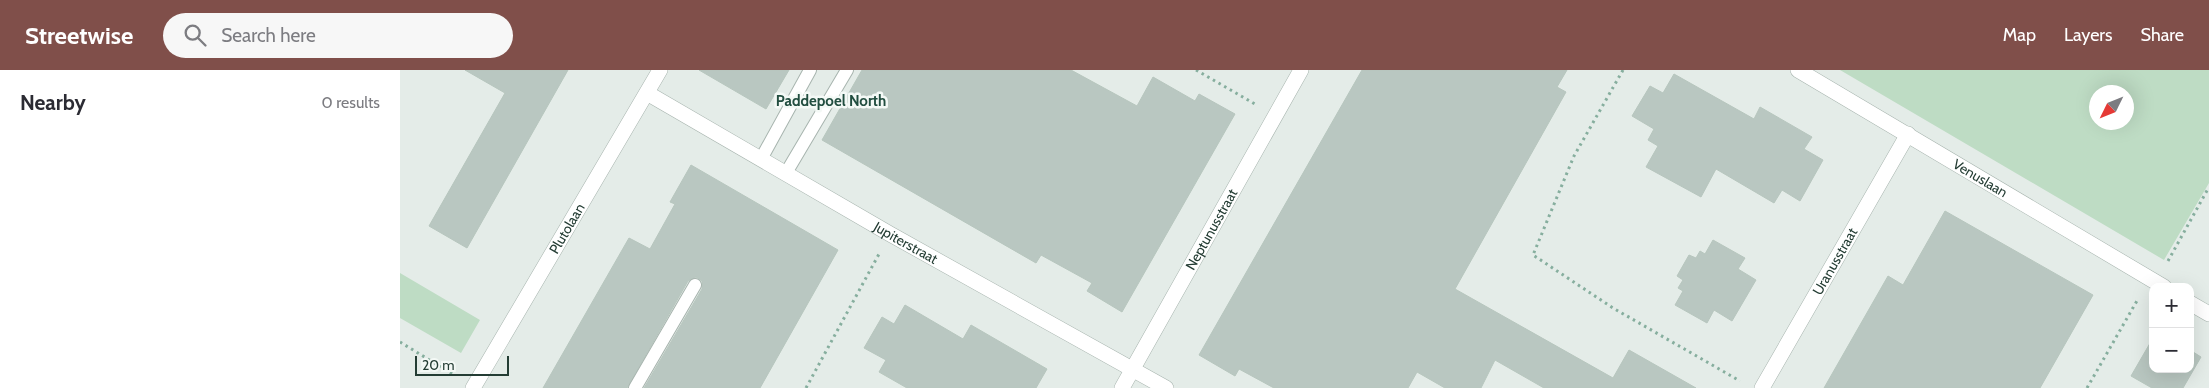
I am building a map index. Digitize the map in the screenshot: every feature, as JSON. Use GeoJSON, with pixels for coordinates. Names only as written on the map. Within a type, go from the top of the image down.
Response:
{"type":"FeatureCollection","features":[{"type":"Feature","properties":{"kind":"street","name":"Plutolaan"},"geometry":{"type":"LineString","coordinates":[[474,387],[660,70]]}},
{"type":"Feature","properties":{"kind":"street","name":"Neptunusstraat"},"geometry":{"type":"LineString","coordinates":[[1122,388],[1301,70]]}},
{"type":"Feature","properties":{"kind":"street","name":"Venuslaan"},"geometry":{"type":"LineString","coordinates":[[1798,70],[2157,283]]}},
{"type":"Feature","properties":{"kind":"street","name":"Jupiterstraat"},"geometry":{"type":"LineString","coordinates":[[647,93],[890,234],[1166,388]]}},
{"type":"Feature","properties":{"kind":"street","name":"Uranusstraat"},"geometry":{"type":"LineString","coordinates":[[1762,388],[1908,134]]}},
{"type":"Feature","properties":{"kind":"street"},"geometry":{"type":"LineString","coordinates":[[2194,305],[2209,314]]}},
{"type":"Feature","properties":{"kind":"lane"},"geometry":{"type":"LineString","coordinates":[[761,159],[810,70]]}},
{"type":"Feature","properties":{"kind":"lane"},"geometry":{"type":"LineString","coordinates":[[786,173],[847,70]]}},
{"type":"Feature","properties":{"kind":"lane"},"geometry":{"type":"LineString","coordinates":[[635,388],[695,285]]}},
{"type":"Feature","properties":{"kind":"path"},"geometry":{"type":"LineString","coordinates":[[1196,70],[1274,116]]}},
{"type":"Feature","properties":{"kind":"path"},"geometry":{"type":"LineString","coordinates":[[1623,70],[1574,156],[1533,255],[1613,308],[1742,383]]}},
{"type":"Feature","properties":{"kind":"path"},"geometry":{"type":"LineString","coordinates":[[806,388],[890,234]]}},
{"type":"Feature","properties":{"kind":"path"},"geometry":{"type":"LineString","coordinates":[[400,342],[474,387]]}},
{"type":"Feature","properties":{"kind":"green space"},"geometry":{"type":"Polygon","coordinates":[[[1840,70],[2209,70],[2209,183],[2164,260],[1840,70]]]}},
{"type":"Feature","properties":{"kind":"green space"},"geometry":{"type":"Polygon","coordinates":[[[400,273],[480,320],[461,353],[400,318],[400,273]]]}},
{"type":"Feature","properties":{"kind":"building"},"geometry":{"type":"Polygon","coordinates":[[[465,70],[568,70],[467,248],[429,226],[505,93],[465,70]]]}},
{"type":"Feature","properties":{"kind":"building"},"geometry":{"type":"Polygon","coordinates":[[[699,70],[789,70],[766,109],[699,70]]]}},
{"type":"Feature","properties":{"kind":"building"},"geometry":{"type":"Polygon","coordinates":[[[862,70],[1071,70],[1137,106],[1153,77],[1195,101],[1199,94],[1235,114],[1122,312],[1087,291],[1092,283],[1041,255],[1036,263],[822,140],[862,70]]]}},
{"type":"Feature","properties":{"kind":"building"},"geometry":{"type":"Polygon","coordinates":[[[1362,70],[1567,70],[1557,87],[1566,92],[1455,289],[1613,378],[1629,350],[1696,388],[1544,388],[1495,360],[1481,388],[1445,388],[1417,372],[1408,388],[1274,388],[1239,369],[1235,376],[1199,355],[1362,70]]]}},
{"type":"Feature","properties":{"kind":"building"},"geometry":{"type":"Polygon","coordinates":[[[1674,74],[1754,119],[1760,107],[1812,137],[1804,149],[1823,160],[1800,201],[1782,190],[1774,203],[1716,169],[1701,197],[1646,167],[1658,146],[1648,140],[1654,129],[1632,116],[1650,86],[1663,93],[1674,74]]]}},
{"type":"Feature","properties":{"kind":"building"},"geometry":{"type":"Polygon","coordinates":[[[691,165],[838,250],[760,388],[644,388],[702,289],[702,281],[696,277],[688,281],[627,388],[543,388],[629,238],[650,249],[675,204],[670,202],[691,165]]]}},
{"type":"Feature","properties":{"kind":"building"},"geometry":{"type":"Polygon","coordinates":[[[1945,211],[2093,295],[2040,388],[1824,388],[1888,276],[1903,285],[1945,211]]]}},
{"type":"Feature","properties":{"kind":"building"},"geometry":{"type":"Polygon","coordinates":[[[1713,240],[1745,258],[1738,269],[1756,280],[1732,321],[1714,310],[1707,323],[1675,305],[1683,291],[1678,288],[1683,280],[1677,276],[1689,255],[1696,258],[1700,251],[1705,254],[1713,240]]]}},
{"type":"Feature","properties":{"kind":"building"},"geometry":{"type":"Polygon","coordinates":[[[905,305],[963,339],[971,325],[1047,369],[1036,388],[907,388],[879,372],[886,360],[864,348],[882,317],[894,324],[905,305]]]}},
{"type":"Feature","properties":{"kind":"building"},"geometry":{"type":"Polygon","coordinates":[[[2149,345],[2149,373],[2192,373],[2183,388],[2152,388],[2131,376],[2149,345]]]}},
{"type":"Feature","properties":{"kind":"building"},"geometry":{"type":"Polygon","coordinates":[[[2194,353],[2201,357],[2194,369],[2194,353]]]}},
{"type":"Feature","properties":{"kind":"district","name":"Paddepoel North"},"geometry":{"type":"Point","coordinates":[831,101]}}]}
